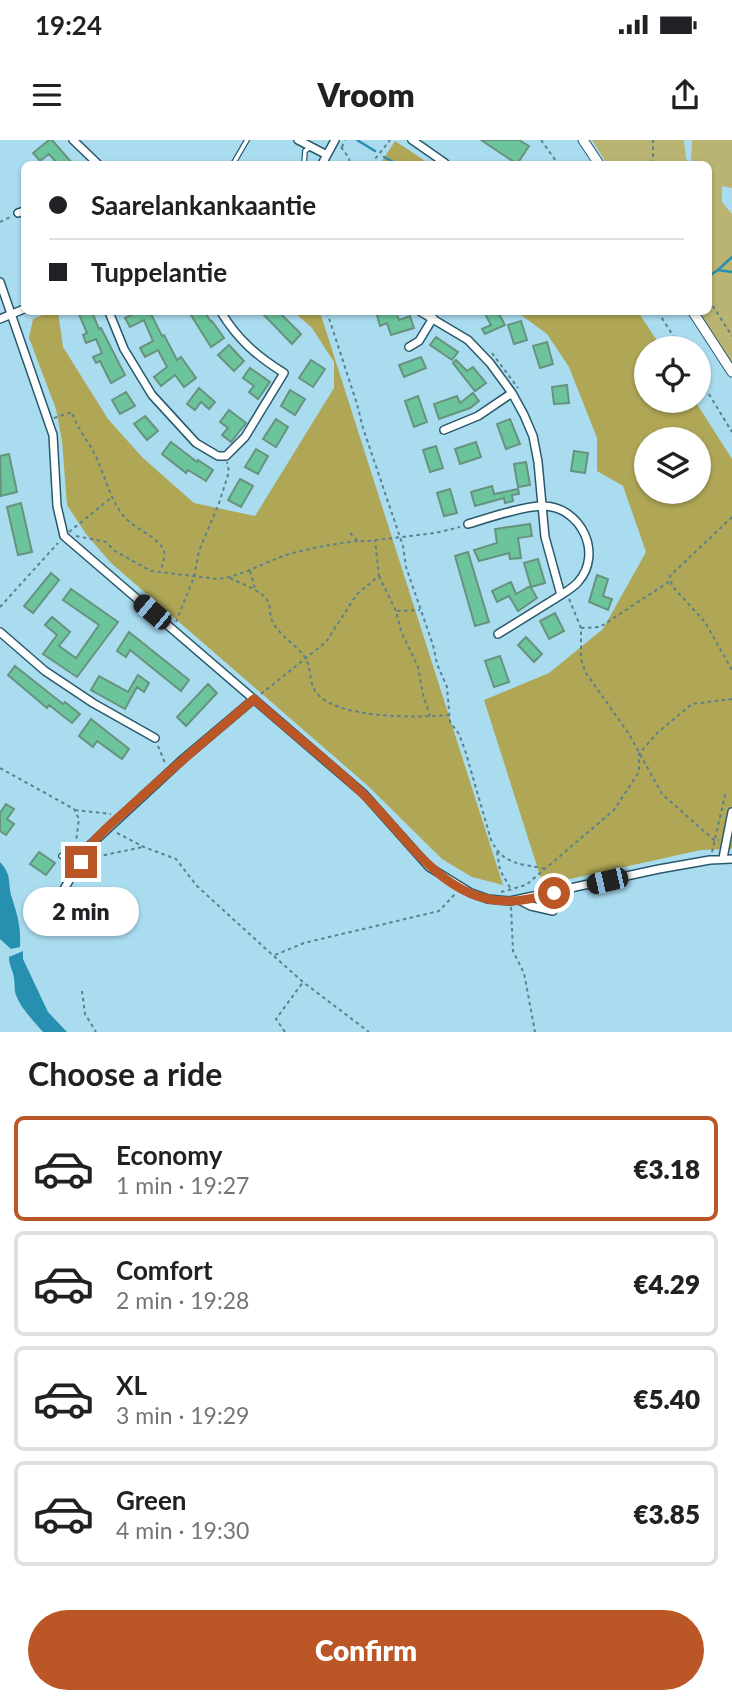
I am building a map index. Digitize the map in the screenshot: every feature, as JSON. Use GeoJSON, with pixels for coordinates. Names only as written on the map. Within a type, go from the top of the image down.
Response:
{"type":"FeatureCollection","features":[{"type":"Feature","properties":{"kind":"street"},"geometry":{"type":"LineString","coordinates":[[72,140],[94,161]]}},
{"type":"Feature","properties":{"kind":"street"},"geometry":{"type":"LineString","coordinates":[[298,140],[327,155]]}},
{"type":"Feature","properties":{"kind":"street"},"geometry":{"type":"LineString","coordinates":[[324,161],[335,140]]}},
{"type":"Feature","properties":{"kind":"street"},"geometry":{"type":"LineString","coordinates":[[412,140],[442,161]]}},
{"type":"Feature","properties":{"kind":"street"},"geometry":{"type":"LineString","coordinates":[[583,140],[597,161]]}},
{"type":"Feature","properties":{"kind":"street"},"geometry":{"type":"LineString","coordinates":[[0,282],[49,420],[55,450],[57,506],[64,536],[364,794],[429,867],[461,888],[488,899],[520,900],[659,869],[728,859],[732,812]]}},
{"type":"Feature","properties":{"kind":"street"},"geometry":{"type":"LineString","coordinates":[[0,318],[21,310]]}},
{"type":"Feature","properties":{"kind":"street"},"geometry":{"type":"LineString","coordinates":[[109,315],[124,349],[152,395],[196,443],[218,456],[226,456],[245,437],[284,373],[254,354],[223,315]]}},
{"type":"Feature","properties":{"kind":"street"},"geometry":{"type":"LineString","coordinates":[[427,315],[467,340],[490,363],[512,393],[533,436],[545,537],[564,593]]}},
{"type":"Feature","properties":{"kind":"street"},"geometry":{"type":"LineString","coordinates":[[695,315],[732,372]]}},
{"type":"Feature","properties":{"kind":"street"},"geometry":{"type":"LineString","coordinates":[[409,347],[419,341],[433,318]]}},
{"type":"Feature","properties":{"kind":"street"},"geometry":{"type":"LineString","coordinates":[[443,430],[478,416],[512,393]]}},
{"type":"Feature","properties":{"kind":"street"},"geometry":{"type":"LineString","coordinates":[[468,524],[542,506],[573,515],[583,528],[589,548],[587,566],[580,581],[498,634]]}},
{"type":"Feature","properties":{"kind":"street"},"geometry":{"type":"LineString","coordinates":[[0,632],[45,671],[93,703],[155,738]]}},
{"type":"Feature","properties":{"kind":"street"},"geometry":{"type":"LineString","coordinates":[[56,903],[89,846],[254,699]]}},
{"type":"Feature","properties":{"kind":"street"},"geometry":{"type":"LineString","coordinates":[[520,900],[531,906],[553,911]]}},
{"type":"Feature","properties":{"kind":"lane"},"geometry":{"type":"LineString","coordinates":[[235,161],[247,140]]}},
{"type":"Feature","properties":{"kind":"lane"},"geometry":{"type":"LineString","coordinates":[[304,161],[305,151],[311,146]]}},
{"type":"Feature","properties":{"kind":"lane"},"geometry":{"type":"LineString","coordinates":[[61,856],[75,846]]}},
{"type":"Feature","properties":{"kind":"path"},"geometry":{"type":"LineString","coordinates":[[345,140],[341,148],[350,161]]}},
{"type":"Feature","properties":{"kind":"path"},"geometry":{"type":"LineString","coordinates":[[374,161],[390,140]]}},
{"type":"Feature","properties":{"kind":"path"},"geometry":{"type":"LineString","coordinates":[[541,140],[556,161]]}},
{"type":"Feature","properties":{"kind":"path"},"geometry":{"type":"LineString","coordinates":[[653,140],[653,161]]}},
{"type":"Feature","properties":{"kind":"path"},"geometry":{"type":"LineString","coordinates":[[0,222],[21,212]]}},
{"type":"Feature","properties":{"kind":"path"},"geometry":{"type":"LineString","coordinates":[[712,305],[732,336]]}},
{"type":"Feature","properties":{"kind":"path"},"geometry":{"type":"LineString","coordinates":[[328,315],[400,537],[406,567],[437,664],[447,687],[450,722],[466,750],[480,807],[497,851],[500,870],[511,888],[513,951],[524,973],[535,1032]]}},
{"type":"Feature","properties":{"kind":"path"},"geometry":{"type":"LineString","coordinates":[[660,315],[673,336]]}},
{"type":"Feature","properties":{"kind":"path"},"geometry":{"type":"LineString","coordinates":[[487,349],[496,357],[521,393]]}},
{"type":"Feature","properties":{"kind":"path"},"geometry":{"type":"LineString","coordinates":[[711,397],[732,432]]}},
{"type":"Feature","properties":{"kind":"path"},"geometry":{"type":"LineString","coordinates":[[49,420],[72,412],[95,455],[112,497],[128,521],[152,537],[164,550],[165,558],[161,571]]}},
{"type":"Feature","properties":{"kind":"path"},"geometry":{"type":"LineString","coordinates":[[173,629],[194,577],[199,551],[229,472],[226,456]]}},
{"type":"Feature","properties":{"kind":"path"},"geometry":{"type":"LineString","coordinates":[[0,607],[64,536],[112,497]]}},
{"type":"Feature","properties":{"kind":"path"},"geometry":{"type":"LineString","coordinates":[[732,517],[670,576],[672,586],[705,622],[732,670]]}},
{"type":"Feature","properties":{"kind":"path"},"geometry":{"type":"LineString","coordinates":[[229,578],[284,556],[319,546],[435,533],[468,524]]}},
{"type":"Feature","properties":{"kind":"path"},"geometry":{"type":"LineString","coordinates":[[350,533],[358,541]]}},
{"type":"Feature","properties":{"kind":"path"},"geometry":{"type":"LineString","coordinates":[[64,536],[82,536],[106,542],[115,551],[152,571],[194,577],[229,578],[256,590],[268,600],[272,621],[306,658],[316,693],[330,704],[357,713],[431,717],[449,715]]}},
{"type":"Feature","properties":{"kind":"path"},"geometry":{"type":"LineString","coordinates":[[375,540],[379,576],[418,667],[423,695],[431,717]]}},
{"type":"Feature","properties":{"kind":"path"},"geometry":{"type":"LineString","coordinates":[[250,570],[256,590]]}},
{"type":"Feature","properties":{"kind":"path"},"geometry":{"type":"LineString","coordinates":[[254,699],[326,642],[357,594],[379,576]]}},
{"type":"Feature","properties":{"kind":"path"},"geometry":{"type":"LineString","coordinates":[[581,628],[600,627],[671,580]]}},
{"type":"Feature","properties":{"kind":"path"},"geometry":{"type":"LineString","coordinates":[[564,593],[581,628],[581,659],[586,673],[629,734],[662,794],[715,840]]}},
{"type":"Feature","properties":{"kind":"path"},"geometry":{"type":"LineString","coordinates":[[396,611],[421,610]]}},
{"type":"Feature","properties":{"kind":"path"},"geometry":{"type":"LineString","coordinates":[[488,899],[526,884],[614,810],[639,772],[639,754],[657,733],[692,704],[732,699]]}},
{"type":"Feature","properties":{"kind":"path"},"geometry":{"type":"LineString","coordinates":[[155,738],[169,772]]}},
{"type":"Feature","properties":{"kind":"path"},"geometry":{"type":"LineString","coordinates":[[0,768],[74,809],[110,814],[118,818]]}},
{"type":"Feature","properties":{"kind":"path"},"geometry":{"type":"LineString","coordinates":[[710,860],[726,791]]}},
{"type":"Feature","properties":{"kind":"path"},"geometry":{"type":"LineString","coordinates":[[74,809],[79,819],[75,846]]}},
{"type":"Feature","properties":{"kind":"path"},"geometry":{"type":"LineString","coordinates":[[107,828],[144,847],[176,859],[197,886],[303,982],[369,1032]]}},
{"type":"Feature","properties":{"kind":"path"},"geometry":{"type":"LineString","coordinates":[[90,858],[144,847]]}},
{"type":"Feature","properties":{"kind":"path"},"geometry":{"type":"LineString","coordinates":[[497,851],[508,862],[546,869]]}},
{"type":"Feature","properties":{"kind":"path"},"geometry":{"type":"LineString","coordinates":[[274,956],[304,943],[439,911],[461,888]]}},
{"type":"Feature","properties":{"kind":"path"},"geometry":{"type":"LineString","coordinates":[[285,1032],[276,1020],[303,982]]}},
{"type":"Feature","properties":{"kind":"path"},"geometry":{"type":"LineString","coordinates":[[82,991],[85,1014],[96,1032]]}},
{"type":"Feature","properties":{"kind":"shaded area"},"geometry":{"type":"Polygon","coordinates":[[[592,140],[684,140],[688,161],[605,161],[592,140]]]}},
{"type":"Feature","properties":{"kind":"shaded area"},"geometry":{"type":"Polygon","coordinates":[[[692,140],[732,140],[732,188],[722,186],[722,202],[732,214],[732,364],[701,315],[712,315],[712,161],[691,161],[692,140]]]}},
{"type":"Feature","properties":{"kind":"shaded area"},"geometry":{"type":"Polygon","coordinates":[[[395,141],[425,161],[382,161],[395,141]]]}},
{"type":"Feature","properties":{"kind":"shaded area"},"geometry":{"type":"Polygon","coordinates":[[[42,315],[58,315],[63,347],[108,419],[143,458],[194,503],[255,516],[334,388],[334,362],[312,328],[297,315],[321,315],[503,885],[472,877],[442,859],[367,785],[111,563],[86,534],[67,505],[62,441],[56,409],[29,338],[33,319],[42,315]]]}},
{"type":"Feature","properties":{"kind":"shaded area"},"geometry":{"type":"Polygon","coordinates":[[[521,315],[640,315],[654,336],[634,336],[634,413],[703,413],[732,459],[732,849],[701,850],[543,885],[484,700],[549,673],[603,629],[646,552],[623,486],[597,471],[597,438],[569,367],[547,334],[521,315]]]}},
{"type":"Feature","properties":{"kind":"water"},"geometry":{"type":"Polygon","coordinates":[[[0,862],[8,876],[19,928],[20,947],[11,949],[0,939],[0,862]]]}},
{"type":"Feature","properties":{"kind":"water"},"geometry":{"type":"Polygon","coordinates":[[[23,951],[23,959],[48,1012],[67,1032],[43,1032],[18,1000],[9,957],[23,951]]]}},
{"type":"Feature","properties":{"kind":"building"},"geometry":{"type":"Polygon","coordinates":[[[52,140],[70,161],[55,161],[49,154],[40,161],[33,153],[52,140]]]}},
{"type":"Feature","properties":{"kind":"building"},"geometry":{"type":"Polygon","coordinates":[[[481,140],[519,140],[529,146],[519,161],[512,161],[481,140]]]}},
{"type":"Feature","properties":{"kind":"building"},"geometry":{"type":"Polygon","coordinates":[[[79,315],[93,315],[125,375],[111,383],[100,361],[96,363],[93,357],[102,353],[96,339],[86,343],[83,335],[87,333],[79,315]]]}},
{"type":"Feature","properties":{"kind":"building"},"geometry":{"type":"Polygon","coordinates":[[[132,315],[152,315],[177,360],[181,357],[196,378],[184,387],[175,375],[161,386],[154,377],[167,367],[158,350],[145,357],[140,348],[153,341],[144,320],[130,327],[125,318],[132,315]]]}},
{"type":"Feature","properties":{"kind":"building"},"geometry":{"type":"Polygon","coordinates":[[[191,315],[207,315],[224,338],[211,347],[191,315]]]}},
{"type":"Feature","properties":{"kind":"building"},"geometry":{"type":"Polygon","coordinates":[[[264,315],[282,315],[301,334],[292,344],[264,315]]]}},
{"type":"Feature","properties":{"kind":"building"},"geometry":{"type":"Polygon","coordinates":[[[377,315],[397,315],[399,320],[410,316],[414,328],[391,335],[387,323],[380,326],[377,315]]]}},
{"type":"Feature","properties":{"kind":"building"},"geometry":{"type":"Polygon","coordinates":[[[486,315],[500,315],[505,325],[485,334],[482,329],[491,325],[486,315]]]}},
{"type":"Feature","properties":{"kind":"building"},"geometry":{"type":"Polygon","coordinates":[[[521,321],[527,340],[514,344],[508,325],[521,321]]]}},
{"type":"Feature","properties":{"kind":"building"},"geometry":{"type":"Polygon","coordinates":[[[436,337],[458,352],[452,360],[430,345],[436,337]]]}},
{"type":"Feature","properties":{"kind":"building"},"geometry":{"type":"Polygon","coordinates":[[[547,342],[553,364],[540,368],[533,346],[547,342]]]}},
{"type":"Feature","properties":{"kind":"building"},"geometry":{"type":"Polygon","coordinates":[[[229,345],[244,361],[234,371],[218,355],[229,345]]]}},
{"type":"Feature","properties":{"kind":"building"},"geometry":{"type":"Polygon","coordinates":[[[421,357],[426,368],[404,377],[399,365],[421,357]]]}},
{"type":"Feature","properties":{"kind":"building"},"geometry":{"type":"Polygon","coordinates":[[[311,360],[325,369],[313,387],[299,378],[311,360]]]}},
{"type":"Feature","properties":{"kind":"building"},"geometry":{"type":"Polygon","coordinates":[[[456,360],[467,371],[473,367],[486,383],[475,391],[453,363],[456,360]]]}},
{"type":"Feature","properties":{"kind":"building"},"geometry":{"type":"Polygon","coordinates":[[[250,368],[270,382],[258,399],[249,392],[254,386],[243,378],[250,368]]]}},
{"type":"Feature","properties":{"kind":"building"},"geometry":{"type":"Polygon","coordinates":[[[567,385],[569,403],[554,404],[552,387],[567,385]]]}},
{"type":"Feature","properties":{"kind":"building"},"geometry":{"type":"Polygon","coordinates":[[[199,388],[215,402],[209,409],[201,402],[195,410],[187,404],[199,388]]]}},
{"type":"Feature","properties":{"kind":"building"},"geometry":{"type":"Polygon","coordinates":[[[290,390],[305,399],[295,415],[281,406],[290,390]]]}},
{"type":"Feature","properties":{"kind":"building"},"geometry":{"type":"Polygon","coordinates":[[[126,392],[135,406],[120,414],[112,400],[126,392]]]}},
{"type":"Feature","properties":{"kind":"building"},"geometry":{"type":"Polygon","coordinates":[[[473,393],[479,401],[470,408],[439,419],[434,404],[457,396],[460,403],[473,393]]]}},
{"type":"Feature","properties":{"kind":"building"},"geometry":{"type":"Polygon","coordinates":[[[418,396],[427,422],[414,427],[405,401],[418,396]]]}},
{"type":"Feature","properties":{"kind":"building"},"geometry":{"type":"Polygon","coordinates":[[[229,410],[246,423],[231,442],[222,435],[228,428],[220,422],[229,410]]]}},
{"type":"Feature","properties":{"kind":"building"},"geometry":{"type":"Polygon","coordinates":[[[145,416],[158,431],[147,440],[134,424],[145,416]]]}},
{"type":"Feature","properties":{"kind":"building"},"geometry":{"type":"Polygon","coordinates":[[[276,419],[288,427],[276,447],[263,439],[276,419]]]}},
{"type":"Feature","properties":{"kind":"building"},"geometry":{"type":"Polygon","coordinates":[[[510,419],[520,444],[506,449],[497,424],[510,419]]]}},
{"type":"Feature","properties":{"kind":"building"},"geometry":{"type":"Polygon","coordinates":[[[171,442],[197,462],[198,460],[213,470],[206,481],[188,470],[186,473],[162,454],[171,442]]]}},
{"type":"Feature","properties":{"kind":"building"},"geometry":{"type":"Polygon","coordinates":[[[476,442],[481,457],[460,464],[455,449],[476,442]]]}},
{"type":"Feature","properties":{"kind":"building"},"geometry":{"type":"Polygon","coordinates":[[[436,446],[443,468],[430,472],[423,450],[436,446]]]}},
{"type":"Feature","properties":{"kind":"building"},"geometry":{"type":"Polygon","coordinates":[[[256,449],[268,456],[258,474],[245,467],[256,449]]]}},
{"type":"Feature","properties":{"kind":"building"},"geometry":{"type":"Polygon","coordinates":[[[574,451],[588,453],[585,473],[571,471],[574,451]]]}},
{"type":"Feature","properties":{"kind":"building"},"geometry":{"type":"Polygon","coordinates":[[[9,454],[17,492],[1,496],[0,456],[9,454]]]}},
{"type":"Feature","properties":{"kind":"building"},"geometry":{"type":"Polygon","coordinates":[[[526,462],[530,485],[518,487],[514,464],[526,462]]]}},
{"type":"Feature","properties":{"kind":"building"},"geometry":{"type":"Polygon","coordinates":[[[240,479],[253,486],[241,507],[228,500],[240,479]]]}},
{"type":"Feature","properties":{"kind":"building"},"geometry":{"type":"Polygon","coordinates":[[[492,486],[494,494],[518,489],[519,494],[512,495],[513,501],[505,503],[504,498],[475,506],[471,492],[492,486]]]}},
{"type":"Feature","properties":{"kind":"building"},"geometry":{"type":"Polygon","coordinates":[[[450,489],[457,513],[444,516],[437,493],[450,489]]]}},
{"type":"Feature","properties":{"kind":"building"},"geometry":{"type":"Polygon","coordinates":[[[21,503],[32,552],[18,555],[7,507],[21,503]]]}},
{"type":"Feature","properties":{"kind":"building"},"geometry":{"type":"Polygon","coordinates":[[[530,524],[532,536],[518,538],[521,558],[510,559],[509,553],[479,561],[474,550],[497,543],[495,529],[530,524]]]}},
{"type":"Feature","properties":{"kind":"building"},"geometry":{"type":"Polygon","coordinates":[[[468,552],[489,622],[475,626],[455,556],[468,552]]]}},
{"type":"Feature","properties":{"kind":"building"},"geometry":{"type":"Polygon","coordinates":[[[538,559],[545,583],[531,587],[524,563],[538,559]]]}},
{"type":"Feature","properties":{"kind":"building"},"geometry":{"type":"Polygon","coordinates":[[[51,573],[59,580],[33,613],[24,606],[51,573]]]}},
{"type":"Feature","properties":{"kind":"building"},"geometry":{"type":"Polygon","coordinates":[[[597,575],[608,579],[603,596],[612,599],[608,610],[589,602],[597,575]]]}},
{"type":"Feature","properties":{"kind":"building"},"geometry":{"type":"Polygon","coordinates":[[[511,582],[516,594],[530,586],[537,598],[518,611],[509,596],[497,602],[492,591],[511,582]]]}},
{"type":"Feature","properties":{"kind":"building"},"geometry":{"type":"Polygon","coordinates":[[[71,589],[118,622],[77,677],[43,654],[57,635],[45,625],[52,617],[70,632],[59,646],[76,658],[99,625],[63,600],[71,589]]]}},
{"type":"Feature","properties":{"kind":"building"},"geometry":{"type":"Polygon","coordinates":[[[555,613],[564,631],[549,639],[540,621],[555,613]]]}},
{"type":"Feature","properties":{"kind":"building"},"geometry":{"type":"Polygon","coordinates":[[[129,632],[189,680],[181,691],[130,650],[126,657],[117,651],[129,632]]]}},
{"type":"Feature","properties":{"kind":"building"},"geometry":{"type":"Polygon","coordinates":[[[526,637],[542,654],[534,662],[518,645],[526,637]]]}},
{"type":"Feature","properties":{"kind":"building"},"geometry":{"type":"Polygon","coordinates":[[[500,656],[509,682],[494,687],[485,661],[500,656]]]}},
{"type":"Feature","properties":{"kind":"building"},"geometry":{"type":"Polygon","coordinates":[[[15,666],[80,714],[72,723],[49,705],[47,708],[8,675],[15,666]]]}},
{"type":"Feature","properties":{"kind":"building"},"geometry":{"type":"Polygon","coordinates":[[[138,675],[149,683],[144,692],[137,687],[125,709],[91,690],[99,676],[128,692],[138,675]]]}},
{"type":"Feature","properties":{"kind":"building"},"geometry":{"type":"Polygon","coordinates":[[[208,684],[217,693],[186,726],[177,717],[208,684]]]}},
{"type":"Feature","properties":{"kind":"building"},"geometry":{"type":"Polygon","coordinates":[[[91,719],[129,749],[122,759],[97,741],[93,747],[79,736],[91,719]]]}},
{"type":"Feature","properties":{"kind":"building"},"geometry":{"type":"Polygon","coordinates":[[[6,804],[14,809],[7,819],[14,824],[6,835],[0,831],[0,813],[6,804]]]}},
{"type":"Feature","properties":{"kind":"building"},"geometry":{"type":"Polygon","coordinates":[[[39,852],[55,863],[46,875],[30,864],[39,852]]]}},
{"type":"Feature","properties":{"kind":"waterway"},"geometry":{"type":"LineString","coordinates":[[357,140],[375,151]]}},
{"type":"Feature","properties":{"kind":"waterway"},"geometry":{"type":"LineString","coordinates":[[384,157],[391,161]]}},
{"type":"Feature","properties":{"kind":"waterway"},"geometry":{"type":"LineString","coordinates":[[719,269],[732,257]]}},
{"type":"Feature","properties":{"kind":"waterway"},"geometry":{"type":"LineString","coordinates":[[712,274],[718,270],[732,272]]}},
{"type":"Feature","properties":{"kind":"route"},"geometry":{"type":"LineString","coordinates":[[81,862],[89,846],[107,828],[254,699],[364,794],[429,867],[452,883],[488,899],[510,901],[554,893]]}}]}
